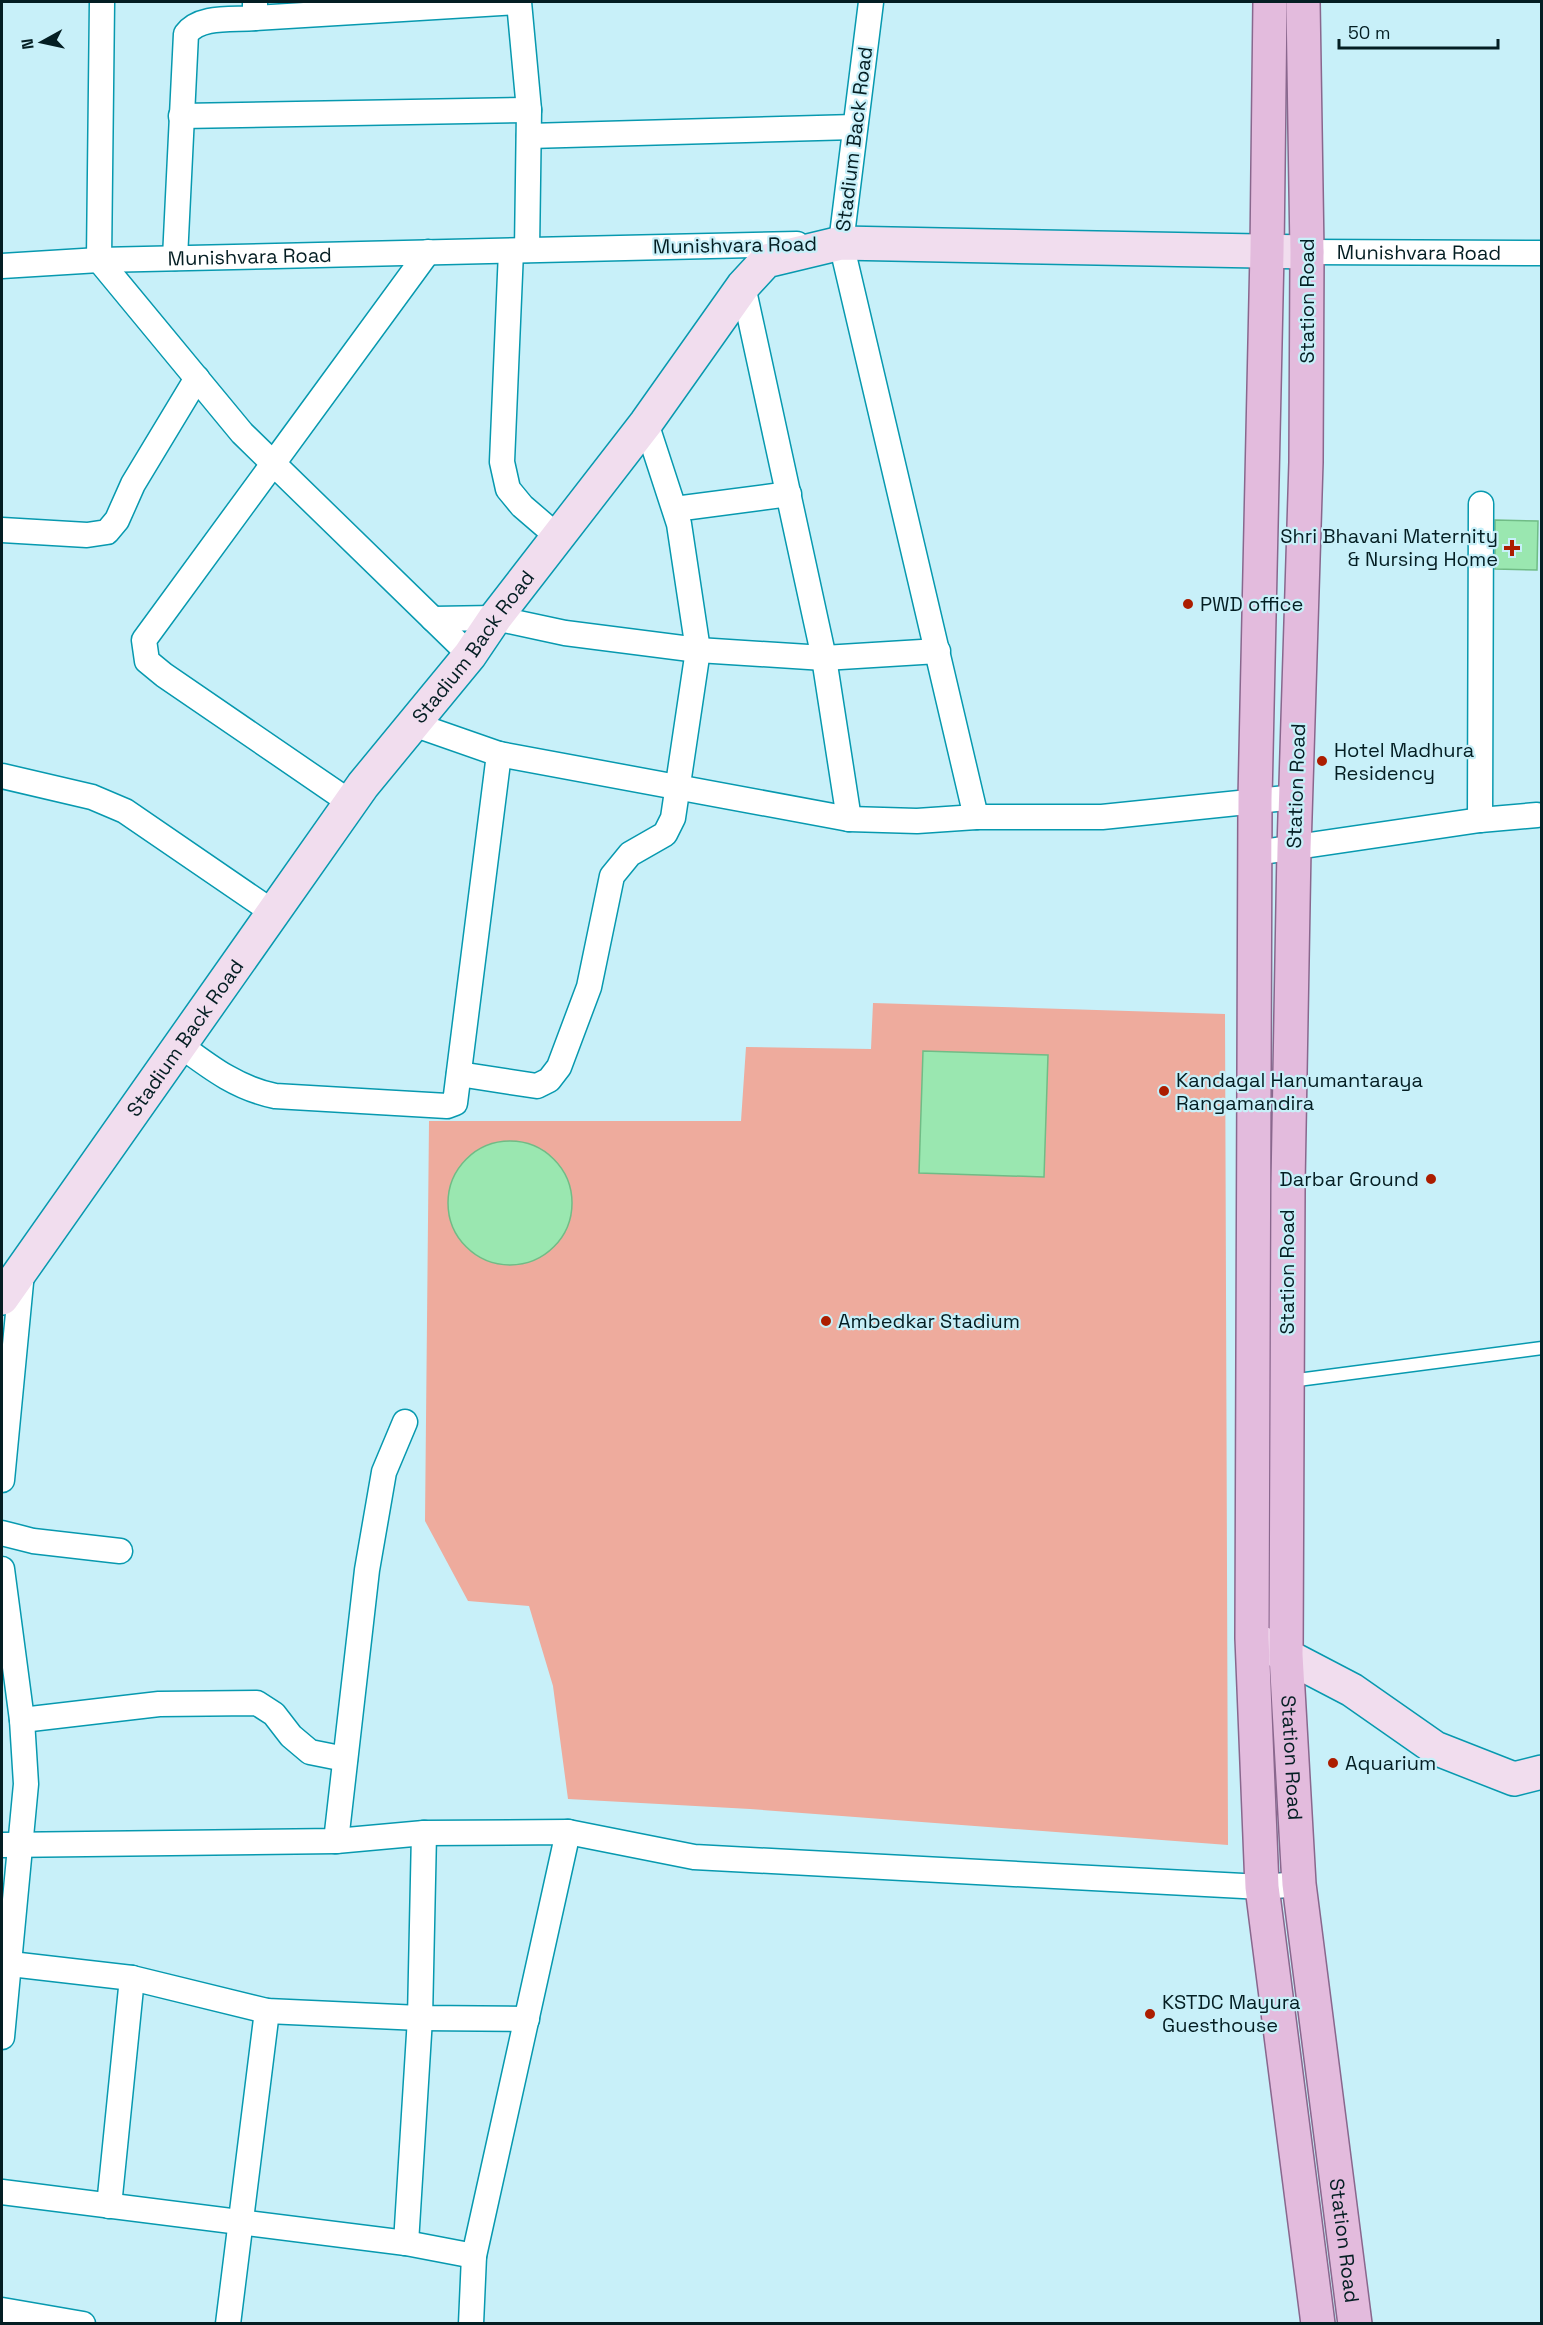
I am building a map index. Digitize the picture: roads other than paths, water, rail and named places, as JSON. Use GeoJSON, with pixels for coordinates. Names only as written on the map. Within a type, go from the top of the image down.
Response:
{"type":"FeatureCollection","features":[{"type":"Feature","properties":{"kind":"main road","name":"Station Road"},"geometry":{"type":"LineString","coordinates":[[1270,2],[1255,799],[1252,1638],[1262,1887],[1318,2324]]}},
{"type":"Feature","properties":{"kind":"main road","name":"Station Road"},"geometry":{"type":"LineString","coordinates":[[1303,2],[1307,252],[1306,462],[1294,849],[1286,1654],[1299,1884],[1355,2324]]}},
{"type":"Feature","properties":{"kind":"street"},"geometry":{"type":"LineString","coordinates":[[102,2],[99,260],[242,433],[470,655]]}},
{"type":"Feature","properties":{"kind":"street"},"geometry":{"type":"LineString","coordinates":[[175,258],[186,34],[192,27],[202,22],[255,10],[518,2],[530,110],[502,462],[508,489],[522,506],[558,537]]}},
{"type":"Feature","properties":{"kind":"street","name":"Stadium Back Road"},"geometry":{"type":"LineString","coordinates":[[2,1298],[351,803],[470,655],[495,618],[646,423],[743,286],[766,261],[841,243],[871,2]]}},
{"type":"Feature","properties":{"kind":"street"},"geometry":{"type":"LineString","coordinates":[[181,116],[530,110]]}},
{"type":"Feature","properties":{"kind":"street"},"geometry":{"type":"LineString","coordinates":[[529,136],[855,127]]}},
{"type":"Feature","properties":{"kind":"street"},"geometry":{"type":"LineString","coordinates":[[841,243],[976,817]]}},
{"type":"Feature","properties":{"kind":"street","name":"Munishvara Road"},"geometry":{"type":"LineString","coordinates":[[2,266],[99,260],[841,243],[1267,252],[1542,253]]}},
{"type":"Feature","properties":{"kind":"street"},"geometry":{"type":"LineString","coordinates":[[351,803],[147,661],[144,640],[148,631],[274,466],[429,252]]}},
{"type":"Feature","properties":{"kind":"street"},"geometry":{"type":"LineString","coordinates":[[743,286],[824,658],[849,819]]}},
{"type":"Feature","properties":{"kind":"street"},"geometry":{"type":"LineString","coordinates":[[721,315],[756,344]]}},
{"type":"Feature","properties":{"kind":"street"},"geometry":{"type":"LineString","coordinates":[[2,530],[87,536],[106,532],[117,520],[133,484],[197,378]]}},
{"type":"Feature","properties":{"kind":"street"},"geometry":{"type":"LineString","coordinates":[[459,1074],[537,1086],[549,1080],[559,1067],[589,987],[612,876],[630,854],[664,834],[673,818],[698,650],[675,509],[646,423]]}},
{"type":"Feature","properties":{"kind":"street"},"geometry":{"type":"LineString","coordinates":[[675,509],[789,494]]}},
{"type":"Feature","properties":{"kind":"street"},"geometry":{"type":"LineString","coordinates":[[1480,504],[1480,820]]}},
{"type":"Feature","properties":{"kind":"street"},"geometry":{"type":"LineString","coordinates":[[433,619],[495,618],[566,633],[698,650],[824,658],[938,651]]}},
{"type":"Feature","properties":{"kind":"street"},"geometry":{"type":"LineString","coordinates":[[413,724],[499,754],[849,819],[917,821],[976,817],[1102,817],[1255,799],[1296,797]]}},
{"type":"Feature","properties":{"kind":"street"},"geometry":{"type":"LineString","coordinates":[[180,1046],[226,1078],[250,1091],[275,1096],[447,1106],[455,1103],[499,754]]}},
{"type":"Feature","properties":{"kind":"street"},"geometry":{"type":"LineString","coordinates":[[2,776],[92,796],[125,811],[274,913]]}},
{"type":"Feature","properties":{"kind":"street"},"geometry":{"type":"LineString","coordinates":[[1255,853],[1480,820],[1537,815]]}},
{"type":"Feature","properties":{"kind":"street"},"geometry":{"type":"LineString","coordinates":[[2,1480],[22,1272]]}},
{"type":"Feature","properties":{"kind":"street"},"geometry":{"type":"LineString","coordinates":[[336,1840],[367,1570],[384,1472],[405,1422]]}},
{"type":"Feature","properties":{"kind":"street"},"geometry":{"type":"LineString","coordinates":[[2,1533],[33,1541],[120,1551]]}},
{"type":"Feature","properties":{"kind":"street"},"geometry":{"type":"LineString","coordinates":[[2,1569],[14,1712],[26,1784],[11,1844],[2,2037]]}},
{"type":"Feature","properties":{"kind":"street"},"geometry":{"type":"LineString","coordinates":[[1252,1638],[1352,1690],[1435,1748],[1514,1779],[1542,1772]]}},
{"type":"Feature","properties":{"kind":"street"},"geometry":{"type":"LineString","coordinates":[[14,1712],[159,1704],[257,1703],[274,1714],[291,1736],[310,1752],[345,1759]]}},
{"type":"Feature","properties":{"kind":"street"},"geometry":{"type":"LineString","coordinates":[[11,1844],[336,1840],[424,1833],[568,1832],[694,1857],[1262,1887],[1299,1884]]}},
{"type":"Feature","properties":{"kind":"street"},"geometry":{"type":"LineString","coordinates":[[471,2324],[474,2256],[568,1832]]}},
{"type":"Feature","properties":{"kind":"street"},"geometry":{"type":"LineString","coordinates":[[406,2243],[420,2018],[424,1833]]}},
{"type":"Feature","properties":{"kind":"street"},"geometry":{"type":"LineString","coordinates":[[6,1963],[132,1978],[267,2011],[420,2018],[527,2019]]}},
{"type":"Feature","properties":{"kind":"street"},"geometry":{"type":"LineString","coordinates":[[109,2206],[132,1978]]}},
{"type":"Feature","properties":{"kind":"street"},"geometry":{"type":"LineString","coordinates":[[228,2324],[267,2011]]}},
{"type":"Feature","properties":{"kind":"street"},"geometry":{"type":"LineString","coordinates":[[2,2192],[406,2243],[474,2256]]}},
{"type":"Feature","properties":{"kind":"street"},"geometry":{"type":"LineString","coordinates":[[2,2310],[83,2324]]}},
{"type":"Feature","properties":{"kind":"lane"},"geometry":{"type":"LineString","coordinates":[[1287,1381],[1542,1348]]}},
{"type":"Feature","properties":{"kind":"place","name":"Shri Bhavani Maternity & Nursing Home"},"geometry":{"type":"Point","coordinates":[1512,548]}},
{"type":"Feature","properties":{"kind":"place","name":"PWD office"},"geometry":{"type":"Point","coordinates":[1188,604]}},
{"type":"Feature","properties":{"kind":"place","name":"Hotel Madhura Residency"},"geometry":{"type":"Point","coordinates":[1322,761]}},
{"type":"Feature","properties":{"kind":"place","name":"Kandagal Hanumantaraya Rangamandira"},"geometry":{"type":"Point","coordinates":[1164,1091]}},
{"type":"Feature","properties":{"kind":"place","name":"Darbar Ground"},"geometry":{"type":"Point","coordinates":[1431,1179]}},
{"type":"Feature","properties":{"kind":"place","name":"Ambedkar Stadium"},"geometry":{"type":"Point","coordinates":[826,1321]}},
{"type":"Feature","properties":{"kind":"place","name":"Aquarium"},"geometry":{"type":"Point","coordinates":[1333,1763]}},
{"type":"Feature","properties":{"kind":"place","name":"KSTDC Mayura Guesthouse"},"geometry":{"type":"Point","coordinates":[1150,2014]}}]}
